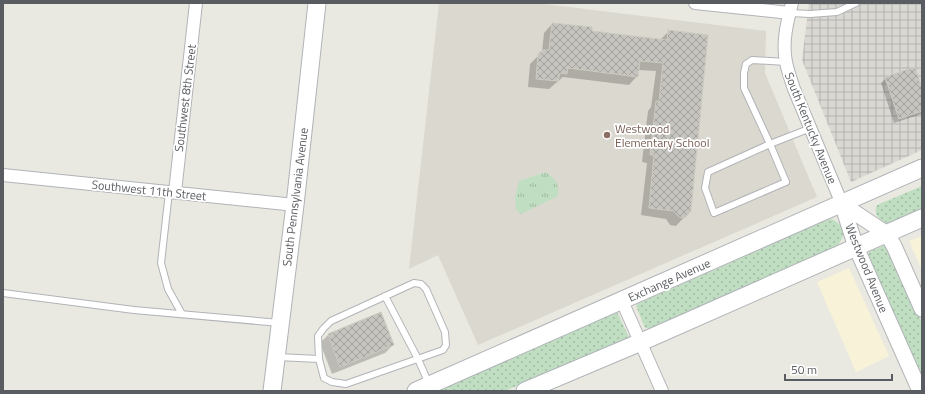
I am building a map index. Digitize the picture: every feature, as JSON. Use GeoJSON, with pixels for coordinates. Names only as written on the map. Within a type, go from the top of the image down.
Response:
{"type":"FeatureCollection","features":[{"type":"Feature","properties":{"kind":"main road","name":"South Pennsylvania Avenue"},"geometry":{"type":"LineString","coordinates":[[272,391],[295,206],[316,3]]}},
{"type":"Feature","properties":{"kind":"main road","name":"Exchange Avenue"},"geometry":{"type":"LineString","coordinates":[[423,388],[922,168]]}},
{"type":"Feature","properties":{"kind":"main road"},"geometry":{"type":"LineString","coordinates":[[525,391],[641,342],[922,218]]}},
{"type":"Feature","properties":{"kind":"street","name":"Southwest 8th Street"},"geometry":{"type":"LineString","coordinates":[[172,192],[196,3]]}},
{"type":"Feature","properties":{"kind":"street"},"geometry":{"type":"LineString","coordinates":[[695,3],[791,8]]}},
{"type":"Feature","properties":{"kind":"street","name":"South Kentucky Avenue"},"geometry":{"type":"LineString","coordinates":[[791,8],[785,41],[785,54],[788,72],[842,204]]}},
{"type":"Feature","properties":{"kind":"street","name":"Southwest 11th Street"},"geometry":{"type":"LineString","coordinates":[[3,175],[295,206]]}},
{"type":"Feature","properties":{"kind":"street","name":"Westwood Avenue"},"geometry":{"type":"LineString","coordinates":[[842,204],[887,234],[894,246],[922,309]]}},
{"type":"Feature","properties":{"kind":"street","name":"Westwood Avenue"},"geometry":{"type":"LineString","coordinates":[[842,204],[856,248],[920,391]]}},
{"type":"Feature","properties":{"kind":"street"},"geometry":{"type":"LineString","coordinates":[[622,301],[662,391]]}},
{"type":"Feature","properties":{"kind":"lane"},"geometry":{"type":"LineString","coordinates":[[791,8],[810,14],[838,12],[856,3]]}},
{"type":"Feature","properties":{"kind":"lane"},"geometry":{"type":"LineString","coordinates":[[786,62],[752,60],[746,64],[744,74],[744,88],[770,144],[786,182],[714,213],[705,188],[708,172],[770,144],[811,128]]}},
{"type":"Feature","properties":{"kind":"lane"},"geometry":{"type":"LineString","coordinates":[[172,192],[161,264],[168,289],[182,314]]}},
{"type":"Feature","properties":{"kind":"lane"},"geometry":{"type":"LineString","coordinates":[[414,283],[421,284],[426,289],[445,332],[446,345],[443,350],[418,359],[346,384],[332,382],[324,378],[319,359],[318,336],[331,321],[414,283]]}},
{"type":"Feature","properties":{"kind":"lane"},"geometry":{"type":"LineString","coordinates":[[3,293],[134,310],[280,323]]}},
{"type":"Feature","properties":{"kind":"lane"},"geometry":{"type":"LineString","coordinates":[[385,296],[418,359],[423,388]]}},
{"type":"Feature","properties":{"kind":"lane"},"geometry":{"type":"LineString","coordinates":[[276,357],[319,359]]}},
{"type":"Feature","properties":{"kind":"shaded area","name":"Westwood Elementary School"},"geometry":{"type":"Polygon","coordinates":[[[439,3],[536,3],[766,31],[765,73],[817,197],[478,345],[438,255],[409,269],[439,3]]]}},
{"type":"Feature","properties":{"kind":"shaded area"},"geometry":{"type":"Polygon","coordinates":[[[809,3],[922,3],[922,150],[851,182],[802,60],[809,3]]]}},
{"type":"Feature","properties":{"kind":"shaded area"},"geometry":{"type":"Polygon","coordinates":[[[922,236],[922,270],[909,241],[922,236]]]}},
{"type":"Feature","properties":{"kind":"shaded area"},"geometry":{"type":"Polygon","coordinates":[[[849,268],[889,356],[856,372],[817,282],[849,268]]]}},
{"type":"Feature","properties":{"kind":"green space"},"geometry":{"type":"Polygon","coordinates":[[[546,172],[556,182],[558,196],[521,214],[516,210],[515,197],[519,181],[546,172]]]}},
{"type":"Feature","properties":{"kind":"green space"},"geometry":{"type":"Polygon","coordinates":[[[922,186],[922,210],[892,223],[883,221],[877,216],[877,205],[922,186]]]}},
{"type":"Feature","properties":{"kind":"green space"},"geometry":{"type":"Polygon","coordinates":[[[832,219],[840,225],[843,231],[842,238],[837,246],[652,328],[645,328],[636,306],[637,304],[832,219]]]}},
{"type":"Feature","properties":{"kind":"green space"},"geometry":{"type":"Polygon","coordinates":[[[885,245],[889,247],[922,323],[922,381],[868,256],[869,252],[885,245]]]}},
{"type":"Feature","properties":{"kind":"green space"},"geometry":{"type":"Polygon","coordinates":[[[617,312],[629,337],[505,391],[439,391],[443,389],[617,312]]]}},
{"type":"Feature","properties":{"kind":"building"},"geometry":{"type":"Polygon","coordinates":[[[552,23],[592,27],[592,31],[667,40],[668,30],[708,35],[691,211],[685,218],[679,217],[674,211],[649,208],[654,155],[650,155],[656,101],[659,102],[663,63],[640,61],[638,77],[568,68],[567,74],[560,73],[558,81],[536,79],[538,54],[543,50],[549,50],[552,23]]]}},
{"type":"Feature","properties":{"kind":"building"},"geometry":{"type":"Polygon","coordinates":[[[915,67],[922,88],[922,111],[899,119],[885,77],[915,67]]]}},
{"type":"Feature","properties":{"kind":"building"},"geometry":{"type":"Polygon","coordinates":[[[381,312],[394,345],[340,367],[328,334],[381,312]]]}},
{"type":"Feature","properties":{"kind":"place","name":"Westwood Elementary School"},"geometry":{"type":"Point","coordinates":[607,135]}}]}
